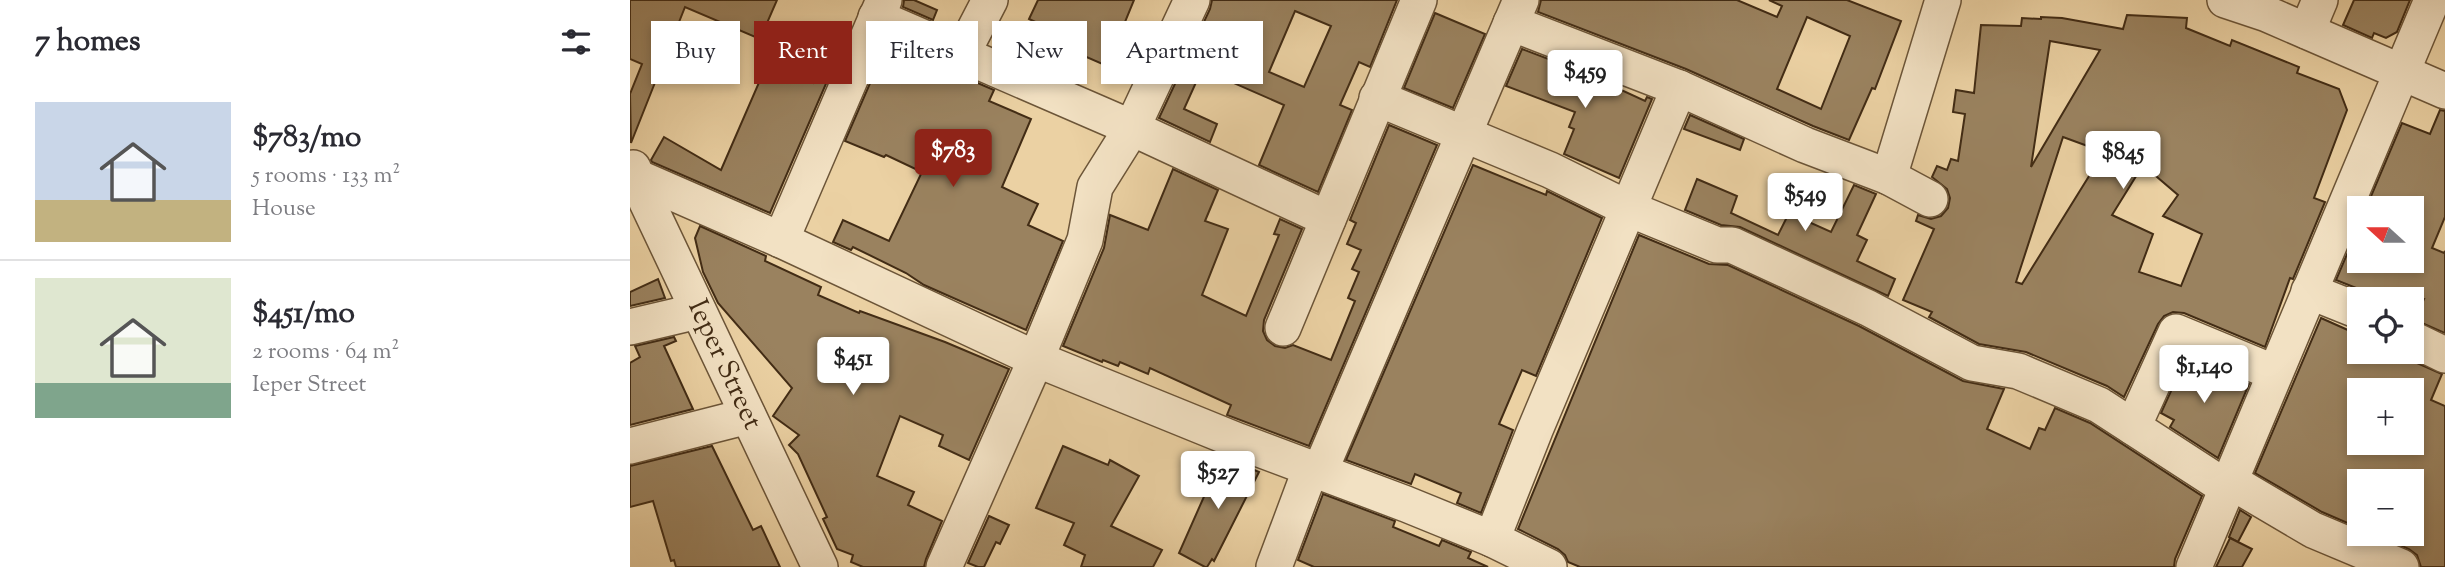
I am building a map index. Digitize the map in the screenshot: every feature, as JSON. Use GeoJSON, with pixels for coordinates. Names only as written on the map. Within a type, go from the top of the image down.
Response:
{"type":"FeatureCollection","features":[{"type":"Feature","properties":{"kind":"street"},"geometry":{"type":"LineString","coordinates":[[978,23],[990,0]]}},
{"type":"Feature","properties":{"kind":"street"},"geometry":{"type":"LineString","coordinates":[[944,567],[1037,359],[1085,240],[1095,187],[1132,128],[1192,0]]}},
{"type":"Feature","properties":{"kind":"street"},"geometry":{"type":"LineString","coordinates":[[1283,328],[1419,0]]}},
{"type":"Feature","properties":{"kind":"street"},"geometry":{"type":"LineString","coordinates":[[1889,177],[1943,0]]}},
{"type":"Feature","properties":{"kind":"street"},"geometry":{"type":"LineString","coordinates":[[2225,0],[2267,14],[2313,16],[2401,73],[2445,91]]}},
{"type":"Feature","properties":{"kind":"street"},"geometry":{"type":"LineString","coordinates":[[2194,567],[2432,0]]}},
{"type":"Feature","properties":{"kind":"street"},"geometry":{"type":"LineString","coordinates":[[780,240],[880,8],[903,21]]}},
{"type":"Feature","properties":{"kind":"street"},"geometry":{"type":"LineString","coordinates":[[1274,567],[1516,12],[1805,145],[1889,177],[1930,199]]}},
{"type":"Feature","properties":{"kind":"street"},"geometry":{"type":"LineString","coordinates":[[978,61],[1132,128],[1328,219]]}},
{"type":"Feature","properties":{"kind":"street"},"geometry":{"type":"LineString","coordinates":[[1492,539],[1679,88]]}},
{"type":"Feature","properties":{"kind":"street"},"geometry":{"type":"LineString","coordinates":[[1377,99],[1550,170],[1627,208],[1717,245],[1732,245],[1868,308],[1972,363],[2018,371],[2099,405],[2228,485],[2313,530],[2401,567]]}},
{"type":"Feature","properties":{"kind":"street"},"geometry":{"type":"LineString","coordinates":[[635,170],[1037,359],[1492,539],[1549,567]]}},
{"type":"Feature","properties":{"kind":"street","name":"Ieper Street"},"geometry":{"type":"LineString","coordinates":[[635,170],[647,202],[820,567]]}},
{"type":"Feature","properties":{"kind":"street"},"geometry":{"type":"LineString","coordinates":[[2309,291],[2347,307]]}},
{"type":"Feature","properties":{"kind":"street"},"geometry":{"type":"LineString","coordinates":[[630,327],[698,311]]}},
{"type":"Feature","properties":{"kind":"street"},"geometry":{"type":"LineString","coordinates":[[2133,427],[2176,332],[2275,373]]}},
{"type":"Feature","properties":{"kind":"street"},"geometry":{"type":"LineString","coordinates":[[2424,345],[2445,355]]}},
{"type":"Feature","properties":{"kind":"street"},"geometry":{"type":"LineString","coordinates":[[630,446],[748,416]]}},
{"type":"Feature","properties":{"kind":"building"},"geometry":{"type":"Polygon","coordinates":[[[630,0],[777,0],[768,21],[754,21],[754,36],[740,30],[740,21],[718,21],[685,7],[679,21],[651,21],[651,84],[654,84],[631,143],[630,94],[642,64],[630,59],[630,0]]]}},
{"type":"Feature","properties":{"kind":"building"},"geometry":{"type":"Polygon","coordinates":[[[904,0],[914,0],[937,10],[933,20],[903,7],[904,0]]]}},
{"type":"Feature","properties":{"kind":"building"},"geometry":{"type":"Polygon","coordinates":[[[1038,0],[1134,0],[1125,21],[1101,21],[1101,63],[1087,57],[1087,21],[1029,19],[1038,0]]]}},
{"type":"Feature","properties":{"kind":"building"},"geometry":{"type":"Polygon","coordinates":[[[1212,0],[1397,0],[1370,67],[1359,62],[1340,105],[1352,110],[1318,192],[1259,165],[1284,105],[1236,84],[1263,84],[1263,21],[1204,21],[1212,0]],[[1295,11],[1269,72],[1304,87],[1331,26],[1295,11]]]}},
{"type":"Feature","properties":{"kind":"building"},"geometry":{"type":"Polygon","coordinates":[[[1541,0],[1737,0],[1777,17],[1782,6],[1769,0],[1847,0],[1901,21],[1875,89],[1872,88],[1849,140],[1686,69],[1538,12],[1541,0]],[[1807,17],[1777,89],[1821,109],[1850,36],[1807,17]]]}},
{"type":"Feature","properties":{"kind":"building"},"geometry":{"type":"Polygon","coordinates":[[[2354,0],[2410,0],[2397,32],[2386,38],[2374,33],[2372,38],[2343,25],[2354,0]]]}},
{"type":"Feature","properties":{"kind":"building"},"geometry":{"type":"Polygon","coordinates":[[[1435,13],[1485,34],[1453,108],[1404,88],[1435,13]]]}},
{"type":"Feature","properties":{"kind":"building"},"geometry":{"type":"Polygon","coordinates":[[[2127,15],[2187,18],[2186,28],[2230,46],[2232,40],[2299,67],[2297,73],[2339,89],[2347,110],[2314,198],[2325,202],[2293,279],[2290,278],[2265,347],[2184,313],[2173,312],[2164,316],[2158,324],[2124,397],[2107,386],[2026,352],[1979,344],[1929,317],[1932,312],[1903,300],[1934,229],[1916,221],[1918,215],[1931,219],[1941,216],[1948,208],[1950,198],[1947,189],[1932,177],[1937,166],[1947,170],[1951,159],[1958,161],[1965,114],[1953,112],[1956,90],[1974,93],[1981,25],[2021,26],[2022,18],[2041,17],[2123,29],[2127,15]],[[2050,41],[2031,167],[2100,50],[2050,41]],[[2063,137],[2016,282],[2022,284],[2104,152],[2063,137]],[[2143,165],[2112,215],[2153,234],[2139,272],[2181,286],[2202,234],[2163,216],[2178,195],[2143,165]]]}},
{"type":"Feature","properties":{"kind":"building"},"geometry":{"type":"Polygon","coordinates":[[[1522,49],[1580,71],[1645,101],[1647,97],[1652,99],[1619,178],[1564,154],[1574,129],[1569,127],[1575,112],[1506,86],[1522,49]]]}},
{"type":"Feature","properties":{"kind":"building"},"geometry":{"type":"Polygon","coordinates":[[[978,83],[994,90],[989,101],[1031,119],[1002,187],[1038,204],[1028,225],[1063,241],[1026,330],[924,285],[853,247],[851,250],[833,242],[843,220],[889,241],[922,172],[886,155],[884,157],[845,141],[870,84],[978,83]]]}},
{"type":"Feature","properties":{"kind":"building"},"geometry":{"type":"Polygon","coordinates":[[[758,84],[826,84],[770,213],[651,160],[664,137],[721,170],[758,84]]]}},
{"type":"Feature","properties":{"kind":"building"},"geometry":{"type":"Polygon","coordinates":[[[1175,84],[1195,84],[1184,109],[1217,124],[1210,142],[1159,118],[1175,84]]]}},
{"type":"Feature","properties":{"kind":"building"},"geometry":{"type":"Polygon","coordinates":[[[2440,110],[2445,111],[2445,217],[2432,248],[2444,253],[2445,251],[2445,333],[2424,324],[2424,287],[2354,287],[2336,280],[2347,254],[2347,273],[2424,273],[2424,196],[2371,196],[2402,123],[2430,134],[2440,110]]]}},
{"type":"Feature","properties":{"kind":"building"},"geometry":{"type":"Polygon","coordinates":[[[1690,115],[1744,139],[1740,150],[1684,129],[1690,115]]]}},
{"type":"Feature","properties":{"kind":"building"},"geometry":{"type":"Polygon","coordinates":[[[1389,125],[1437,145],[1309,446],[1227,415],[1231,405],[1150,368],[1148,374],[1120,362],[1118,366],[1103,360],[1102,362],[1063,346],[1104,248],[1110,215],[1148,230],[1173,169],[1218,190],[1205,221],[1228,229],[1202,295],[1246,316],[1279,235],[1274,234],[1280,219],[1302,229],[1264,320],[1263,331],[1267,340],[1275,346],[1285,348],[1293,345],[1331,360],[1355,301],[1348,298],[1359,272],[1352,269],[1361,250],[1347,244],[1356,223],[1350,220],[1389,125]]]}},
{"type":"Feature","properties":{"kind":"building"},"geometry":{"type":"Polygon","coordinates":[[[1473,165],[1546,195],[1547,191],[1602,218],[1536,376],[1522,370],[1499,424],[1513,430],[1481,513],[1457,503],[1461,493],[1415,474],[1411,484],[1346,460],[1473,165]]]}},
{"type":"Feature","properties":{"kind":"building"},"geometry":{"type":"Polygon","coordinates":[[[1697,179],[1737,196],[1731,213],[1778,235],[1789,213],[1831,232],[1854,185],[1876,194],[1857,235],[1867,240],[1857,261],[1895,279],[1888,296],[1740,227],[1721,225],[1685,210],[1697,179]]]}},
{"type":"Feature","properties":{"kind":"building"},"geometry":{"type":"Polygon","coordinates":[[[700,226],[766,256],[765,261],[821,287],[818,295],[1009,369],[969,460],[939,446],[943,435],[900,416],[877,476],[914,492],[908,505],[942,521],[924,567],[863,567],[851,562],[853,555],[837,549],[823,519],[827,517],[798,454],[789,445],[799,435],[773,416],[792,388],[718,303],[703,272],[695,238],[700,226]]]}},
{"type":"Feature","properties":{"kind":"building"},"geometry":{"type":"Polygon","coordinates":[[[1639,235],[1709,264],[1728,265],[1859,326],[1963,381],[2004,389],[1987,429],[2030,449],[2039,428],[2045,430],[2055,408],[2090,423],[2202,496],[2174,567],[1580,567],[1568,562],[1558,549],[1518,529],[1639,235]]]}},
{"type":"Feature","properties":{"kind":"building"},"geometry":{"type":"Polygon","coordinates":[[[658,279],[665,298],[630,306],[630,292],[658,279]]]}},
{"type":"Feature","properties":{"kind":"building"},"geometry":{"type":"Polygon","coordinates":[[[2321,318],[2347,330],[2347,364],[2419,364],[2442,374],[2431,400],[2445,406],[2445,567],[2421,567],[2417,555],[2402,546],[2424,546],[2424,469],[2347,469],[2347,523],[2322,512],[2255,473],[2321,318]]]}},
{"type":"Feature","properties":{"kind":"building"},"geometry":{"type":"Polygon","coordinates":[[[674,337],[676,341],[664,346],[693,409],[630,425],[630,363],[640,357],[635,346],[674,337]]]}},
{"type":"Feature","properties":{"kind":"building"},"geometry":{"type":"Polygon","coordinates":[[[2186,358],[2249,384],[2218,458],[2170,427],[2174,420],[2161,413],[2186,358]]]}},
{"type":"Feature","properties":{"kind":"building"},"geometry":{"type":"Polygon","coordinates":[[[712,446],[753,530],[761,526],[780,567],[676,567],[674,560],[671,561],[653,501],[630,507],[630,466],[712,446]]]}},
{"type":"Feature","properties":{"kind":"building"},"geometry":{"type":"Polygon","coordinates":[[[1063,446],[1108,465],[1110,460],[1139,476],[1111,526],[1162,550],[1153,567],[1081,567],[1085,555],[1064,545],[1074,523],[1036,508],[1063,446]]]}},
{"type":"Feature","properties":{"kind":"building"},"geometry":{"type":"Polygon","coordinates":[[[1222,456],[1259,472],[1214,561],[1212,559],[1205,567],[1179,553],[1222,456]]]}},
{"type":"Feature","properties":{"kind":"building"},"geometry":{"type":"Polygon","coordinates":[[[1323,494],[1395,521],[1393,527],[1439,546],[1442,540],[1471,552],[1468,558],[1488,567],[1314,567],[1298,560],[1323,494]]]}},
{"type":"Feature","properties":{"kind":"building"},"geometry":{"type":"Polygon","coordinates":[[[2240,510],[2251,517],[2238,542],[2229,537],[2240,510]]]}},
{"type":"Feature","properties":{"kind":"building"},"geometry":{"type":"Polygon","coordinates":[[[989,516],[1009,525],[1000,544],[996,542],[984,567],[978,567],[968,563],[989,516]]]}},
{"type":"Feature","properties":{"kind":"building"},"geometry":{"type":"Polygon","coordinates":[[[2230,538],[2252,549],[2242,567],[2216,567],[2230,538]]]}}]}
